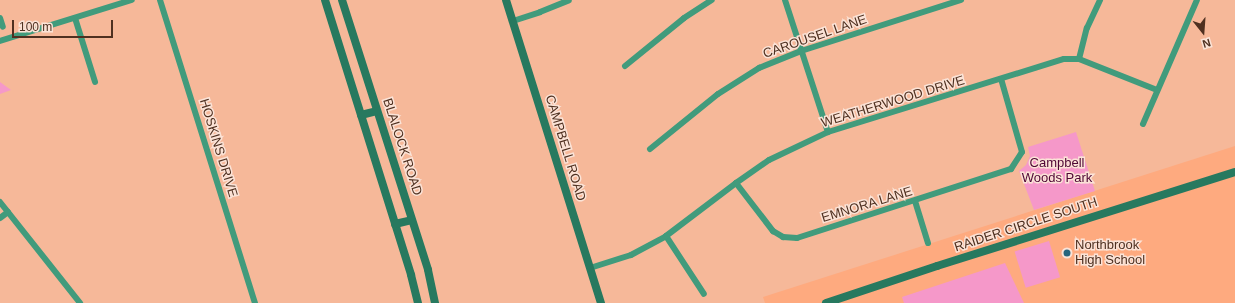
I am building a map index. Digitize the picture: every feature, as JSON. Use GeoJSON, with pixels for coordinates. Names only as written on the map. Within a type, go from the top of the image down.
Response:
{"type":"FeatureCollection","features":[{"type":"Feature","properties":{"kind":"street"},"geometry":{"type":"LineString","coordinates":[[0,41],[132,0]]}},
{"type":"Feature","properties":{"kind":"street","name":"HOSKINS DRIVE"},"geometry":{"type":"LineString","coordinates":[[160,0],[255,303]]}},
{"type":"Feature","properties":{"kind":"street"},"geometry":{"type":"LineString","coordinates":[[325,0],[418,303]]}},
{"type":"Feature","properties":{"kind":"street","name":"BLALOCK ROAD"},"geometry":{"type":"LineString","coordinates":[[342,0],[428,270],[435,303]]}},
{"type":"Feature","properties":{"kind":"street","name":"CAMPBELL ROAD"},"geometry":{"type":"LineString","coordinates":[[506,0],[601,303]]}},
{"type":"Feature","properties":{"kind":"street"},"geometry":{"type":"LineString","coordinates":[[513,21],[540,12],[568,0]]}},
{"type":"Feature","properties":{"kind":"street"},"geometry":{"type":"LineString","coordinates":[[625,66],[684,18],[712,0]]}},
{"type":"Feature","properties":{"kind":"street"},"geometry":{"type":"LineString","coordinates":[[785,0],[828,132]]}},
{"type":"Feature","properties":{"kind":"street","name":"CAROUSEL LANE"},"geometry":{"type":"LineString","coordinates":[[650,149],[718,94],[759,68],[801,50],[961,0]]}},
{"type":"Feature","properties":{"kind":"street"},"geometry":{"type":"LineString","coordinates":[[1079,59],[1087,28],[1100,0]]}},
{"type":"Feature","properties":{"kind":"street"},"geometry":{"type":"LineString","coordinates":[[1143,124],[1197,0]]}},
{"type":"Feature","properties":{"kind":"street"},"geometry":{"type":"LineString","coordinates":[[0,18],[3,27]]}},
{"type":"Feature","properties":{"kind":"street"},"geometry":{"type":"LineString","coordinates":[[75,18],[95,82]]}},
{"type":"Feature","properties":{"kind":"street","name":"WEATHERWOOD DRIVE"},"geometry":{"type":"LineString","coordinates":[[590,268],[631,255],[666,236],[769,160],[828,132],[1064,59],[1079,59],[1157,90]]}},
{"type":"Feature","properties":{"kind":"street","name":"EMNORA LANE"},"geometry":{"type":"LineString","coordinates":[[736,183],[773,231],[783,237],[798,238],[1011,169],[1022,152],[1001,79]]}},
{"type":"Feature","properties":{"kind":"street"},"geometry":{"type":"LineString","coordinates":[[361,115],[377,111]]}},
{"type":"Feature","properties":{"kind":"street","name":"RAIDER CIRCLE SOUTH"},"geometry":{"type":"LineString","coordinates":[[826,303],[936,266],[1235,172]]}},
{"type":"Feature","properties":{"kind":"street"},"geometry":{"type":"LineString","coordinates":[[916,201],[928,243]]}},
{"type":"Feature","properties":{"kind":"street"},"geometry":{"type":"LineString","coordinates":[[0,202],[80,303]]}},
{"type":"Feature","properties":{"kind":"street"},"geometry":{"type":"LineString","coordinates":[[0,218],[8,212]]}},
{"type":"Feature","properties":{"kind":"street"},"geometry":{"type":"LineString","coordinates":[[395,224],[412,220]]}},
{"type":"Feature","properties":{"kind":"street"},"geometry":{"type":"LineString","coordinates":[[666,236],[704,294]]}},
{"type":"Feature","properties":{"kind":"shaded area","name":"Northbrook High School"},"geometry":{"type":"Polygon","coordinates":[[[1235,146],[1235,303],[765,303],[763,297],[1235,146]]]}},
{"type":"Feature","properties":{"kind":"green space"},"geometry":{"type":"Polygon","coordinates":[[[0,82],[11,90],[0,94],[0,82]]]}},
{"type":"Feature","properties":{"kind":"green space","name":"Campbell Woods Park"},"geometry":{"type":"Polygon","coordinates":[[[1076,132],[1095,191],[1034,210],[1019,171],[1026,165],[1030,156],[1028,147],[1076,132]]]}},
{"type":"Feature","properties":{"kind":"green space"},"geometry":{"type":"Polygon","coordinates":[[[1049,241],[1060,277],[1026,288],[1015,252],[1049,241]]]}},
{"type":"Feature","properties":{"kind":"green space"},"geometry":{"type":"Polygon","coordinates":[[[1005,263],[1024,303],[904,303],[902,297],[1005,263]]]}},
{"type":"Feature","properties":{"kind":"place","name":"Northbrook High School"},"geometry":{"type":"Point","coordinates":[1067,253]}}]}
